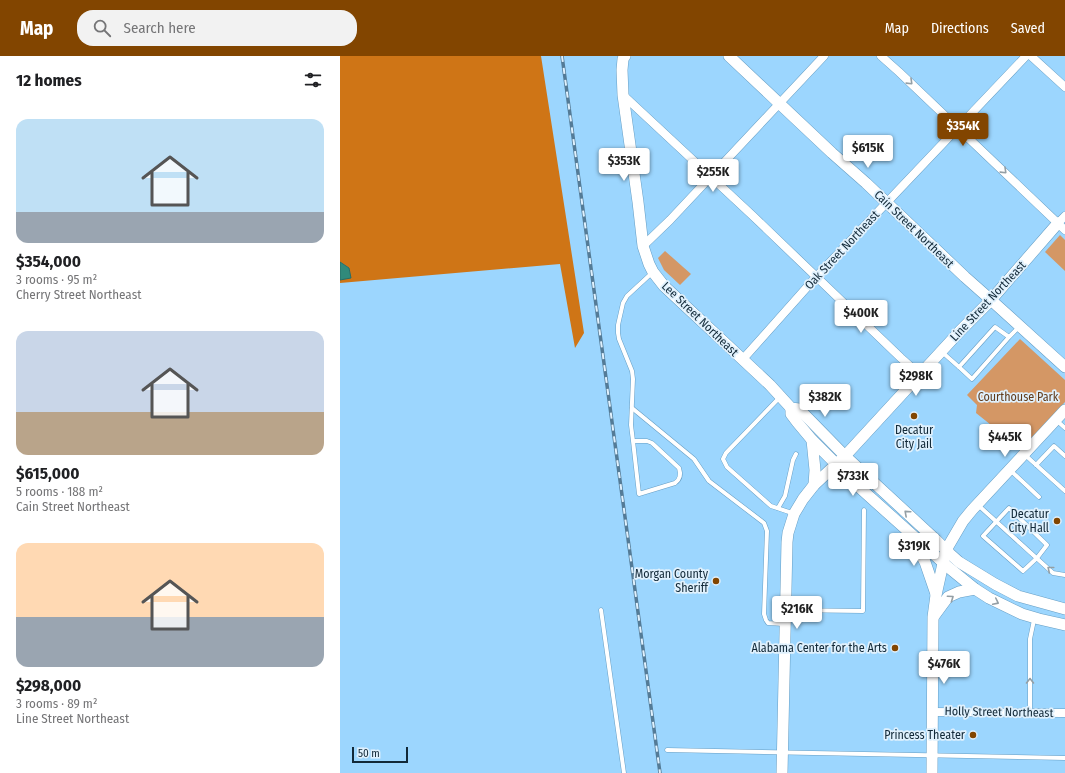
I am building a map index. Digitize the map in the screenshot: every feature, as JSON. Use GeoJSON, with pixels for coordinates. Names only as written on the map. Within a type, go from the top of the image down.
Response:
{"type":"FeatureCollection","features":[{"type":"Feature","properties":{"kind":"street","name":"Lee Street Northeast"},"geometry":{"type":"LineString","coordinates":[[626,56],[623,59],[622,70],[623,95],[643,246],[653,272],[664,286],[770,385],[790,408],[791,414],[812,440],[860,488],[943,562],[975,589],[989,598],[1022,614],[1065,625]]}},
{"type":"Feature","properties":{"kind":"street","name":"Cain Street Northeast"},"geometry":{"type":"LineString","coordinates":[[729,56],[964,277],[1065,367]]}},
{"type":"Feature","properties":{"kind":"street"},"geometry":{"type":"LineString","coordinates":[[643,246],[670,220],[824,56]]}},
{"type":"Feature","properties":{"kind":"street"},"geometry":{"type":"LineString","coordinates":[[881,56],[957,128],[1063,223]]}},
{"type":"Feature","properties":{"kind":"street","name":"Oak Street Northeast"},"geometry":{"type":"LineString","coordinates":[[743,359],[816,276],[1026,56]]}},
{"type":"Feature","properties":{"kind":"street"},"geometry":{"type":"LineString","coordinates":[[1031,56],[1065,88]]}},
{"type":"Feature","properties":{"kind":"street"},"geometry":{"type":"LineString","coordinates":[[623,95],[920,375]]}},
{"type":"Feature","properties":{"kind":"street","name":"Line Street Northeast"},"geometry":{"type":"LineString","coordinates":[[845,456],[960,331],[1063,223]]}},
{"type":"Feature","properties":{"kind":"street","name":"Lee Street Northeast"},"geometry":{"type":"LineString","coordinates":[[790,408],[799,409],[845,456],[959,562],[1006,590],[1031,600],[1065,609]]}},
{"type":"Feature","properties":{"kind":"street"},"geometry":{"type":"LineString","coordinates":[[932,773],[933,617],[936,595],[946,550],[963,521],[977,504],[1065,410]]}},
{"type":"Feature","properties":{"kind":"street"},"geometry":{"type":"LineString","coordinates":[[812,440],[815,470],[814,485]]}},
{"type":"Feature","properties":{"kind":"street"},"geometry":{"type":"LineString","coordinates":[[782,773],[788,533],[794,514],[803,499],[814,485],[845,456]]}},
{"type":"Feature","properties":{"kind":"street"},"geometry":{"type":"LineString","coordinates":[[909,532],[925,562],[936,595]]}},
{"type":"Feature","properties":{"kind":"street"},"geometry":{"type":"LineString","coordinates":[[933,617],[948,597],[959,592],[975,589]]}},
{"type":"Feature","properties":{"kind":"street","name":"Holly Street Northeast"},"geometry":{"type":"LineString","coordinates":[[933,712],[1065,713]]}},
{"type":"Feature","properties":{"kind":"lane"},"geometry":{"type":"LineString","coordinates":[[633,441],[647,441],[652,443],[680,468],[681,473],[679,480],[676,483],[639,494],[631,425],[633,378],[632,371],[619,339],[618,325],[623,303],[627,296],[653,272]]}},
{"type":"Feature","properties":{"kind":"lane"},"geometry":{"type":"LineString","coordinates":[[942,352],[972,379],[1020,326]]}},
{"type":"Feature","properties":{"kind":"lane"},"geometry":{"type":"LineString","coordinates":[[958,366],[995,327],[1009,337]]}},
{"type":"Feature","properties":{"kind":"lane"},"geometry":{"type":"LineString","coordinates":[[780,397],[722,459],[727,467],[771,506],[794,514]]}},
{"type":"Feature","properties":{"kind":"lane"},"geometry":{"type":"LineString","coordinates":[[632,408],[694,459],[709,481],[764,523],[767,530],[764,614],[768,623],[785,624]]}},
{"type":"Feature","properties":{"kind":"lane"},"geometry":{"type":"LineString","coordinates":[[1056,419],[1065,428]]}},
{"type":"Feature","properties":{"kind":"lane"},"geometry":{"type":"LineString","coordinates":[[1036,465],[1054,446],[1065,456]]}},
{"type":"Feature","properties":{"kind":"lane"},"geometry":{"type":"LineString","coordinates":[[778,508],[785,496],[793,460],[796,454]]}},
{"type":"Feature","properties":{"kind":"lane"},"geometry":{"type":"LineString","coordinates":[[1024,454],[1065,491]]}},
{"type":"Feature","properties":{"kind":"lane"},"geometry":{"type":"LineString","coordinates":[[1010,470],[1039,497]]}},
{"type":"Feature","properties":{"kind":"lane"},"geometry":{"type":"LineString","coordinates":[[977,504],[1053,573],[1065,575]]}},
{"type":"Feature","properties":{"kind":"lane"},"geometry":{"type":"LineString","coordinates":[[1009,508],[1048,545],[1037,558],[1023,571],[984,536],[1009,508]]}},
{"type":"Feature","properties":{"kind":"lane"},"geometry":{"type":"LineString","coordinates":[[786,610],[863,611],[864,510]]}},
{"type":"Feature","properties":{"kind":"lane"},"geometry":{"type":"LineString","coordinates":[[601,610],[624,773]]}},
{"type":"Feature","properties":{"kind":"lane"},"geometry":{"type":"LineString","coordinates":[[1028,713],[1030,639],[1035,618]]}},
{"type":"Feature","properties":{"kind":"lane"},"geometry":{"type":"LineString","coordinates":[[667,750],[1065,758]]}},
{"type":"Feature","properties":{"kind":"green space"},"geometry":{"type":"Polygon","coordinates":[[[1060,235],[1065,240],[1065,271],[1045,252],[1060,235]]]}},
{"type":"Feature","properties":{"kind":"green space"},"geometry":{"type":"Polygon","coordinates":[[[665,251],[691,274],[680,285],[664,270],[658,258],[665,251]]]}},
{"type":"Feature","properties":{"kind":"green space","name":"Courthouse Park"},"geometry":{"type":"Polygon","coordinates":[[[1020,339],[1065,380],[1065,402],[1021,449],[976,413],[977,405],[967,395],[1020,339]]]}},
{"type":"Feature","properties":{"kind":"shaded area"},"geometry":{"type":"Polygon","coordinates":[[[340,56],[541,56],[584,333],[575,348],[560,264],[340,283],[340,280],[350,277],[349,268],[340,262],[340,56]]]}},
{"type":"Feature","properties":{"kind":"shaded area"},"geometry":{"type":"Polygon","coordinates":[[[340,262],[349,268],[351,278],[340,280],[340,262]]]}},
{"type":"Feature","properties":{"kind":"railway"},"geometry":{"type":"LineString","coordinates":[[562,56],[660,773]]}},
{"type":"Feature","properties":{"kind":"place","name":"Decatur City Jail"},"geometry":{"type":"Point","coordinates":[914,416]}},
{"type":"Feature","properties":{"kind":"place","name":"Decatur City Hall"},"geometry":{"type":"Point","coordinates":[1057,521]}},
{"type":"Feature","properties":{"kind":"place","name":"Morgan County Sheriff"},"geometry":{"type":"Point","coordinates":[716,581]}},
{"type":"Feature","properties":{"kind":"place","name":"Alabama Center for the Arts"},"geometry":{"type":"Point","coordinates":[895,648]}},
{"type":"Feature","properties":{"kind":"place","name":"Princess Theater"},"geometry":{"type":"Point","coordinates":[973,735]}}]}
